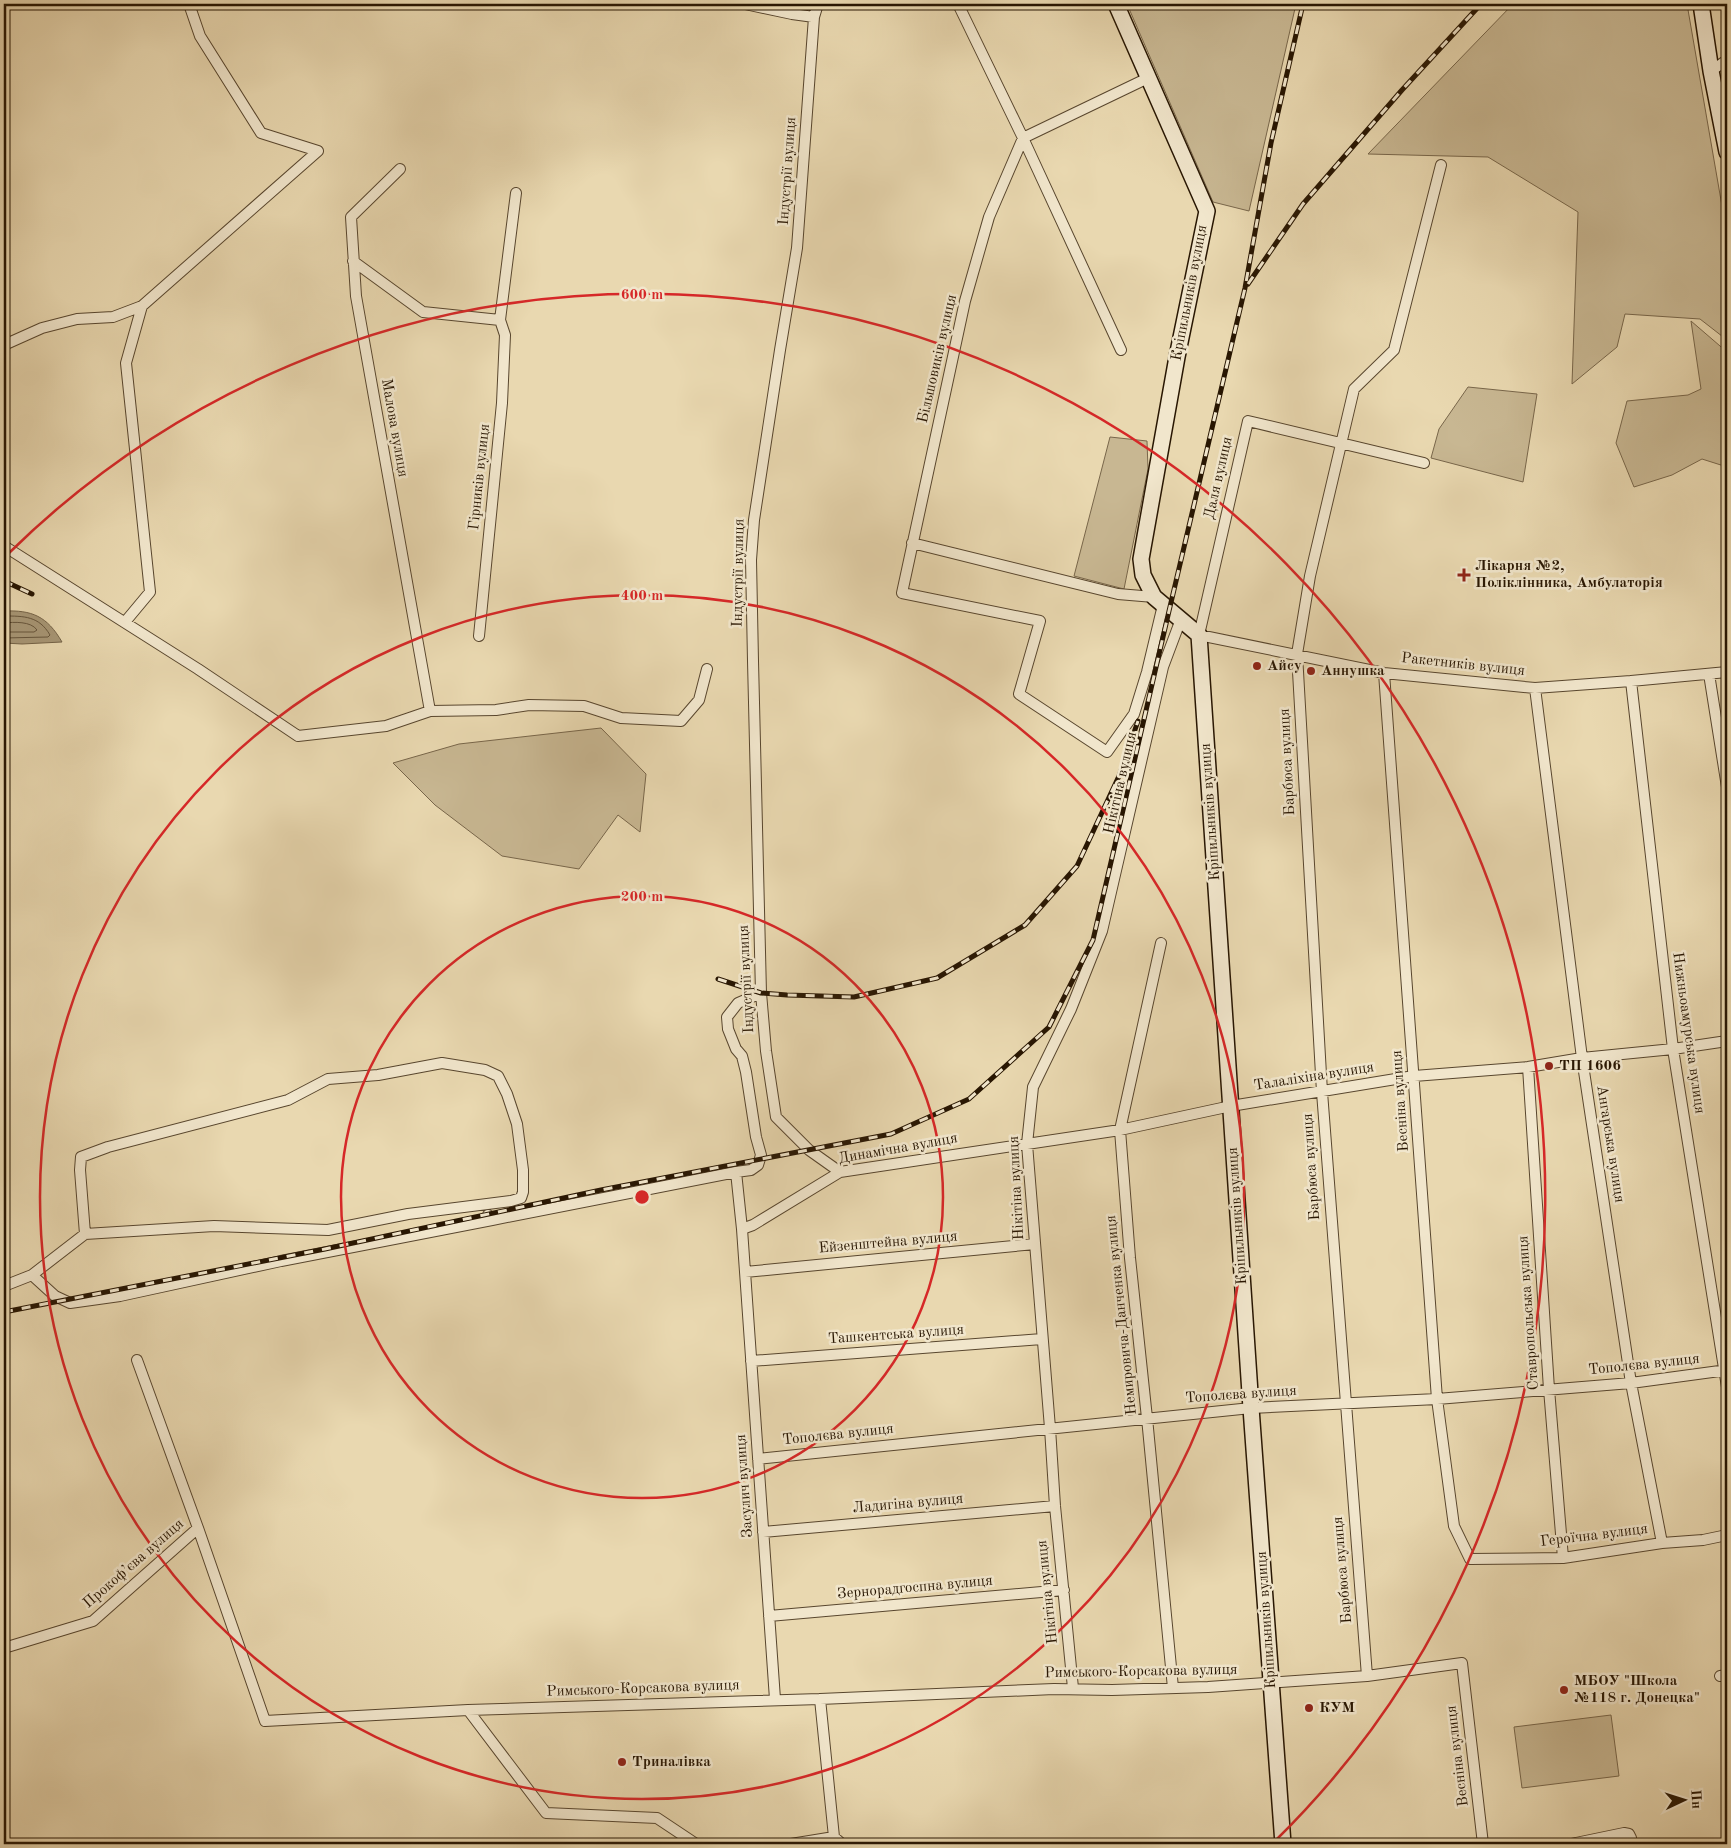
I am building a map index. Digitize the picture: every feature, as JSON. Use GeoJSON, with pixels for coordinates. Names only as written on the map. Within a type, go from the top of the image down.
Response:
{"type":"FeatureCollection","features":[{"type":"Feature","properties":{"kind":"street"},"geometry":{"type":"LineString","coordinates":[[4,345],[42,328],[77,319],[113,317],[142,306],[318,150],[261,133],[200,36],[189,4]]}},
{"type":"Feature","properties":{"kind":"street"},"geometry":{"type":"LineString","coordinates":[[744,4],[814,17]]}},
{"type":"Feature","properties":{"kind":"street","name":"Індустрії вулиця"},"geometry":{"type":"LineString","coordinates":[[818,4],[814,17],[797,248],[755,511],[751,560],[760,993],[766,1050],[776,1117],[809,1150],[840,1172]]}},
{"type":"Feature","properties":{"kind":"street"},"geometry":{"type":"LineString","coordinates":[[958,4],[1023,138],[1121,350]]}},
{"type":"Feature","properties":{"kind":"street","name":"Кріпильників вулиця"},"geometry":{"type":"LineString","coordinates":[[1116,4],[1207,211],[1177,357],[1141,559],[1143,574],[1158,601],[1199,635],[1251,1408],[1283,1844]]}},
{"type":"Feature","properties":{"kind":"street"},"geometry":{"type":"LineString","coordinates":[[1701,4],[1711,71],[1727,152]]}},
{"type":"Feature","properties":{"kind":"street"},"geometry":{"type":"LineString","coordinates":[[1711,71],[1727,60]]}},
{"type":"Feature","properties":{"kind":"street"},"geometry":{"type":"LineString","coordinates":[[1023,138],[1148,78]]}},
{"type":"Feature","properties":{"kind":"street","name":"Більшовиків вулиця"},"geometry":{"type":"LineString","coordinates":[[1023,138],[989,216],[966,301],[902,593],[1040,621],[1019,694],[1106,752],[1134,714],[1147,672],[1158,601]]}},
{"type":"Feature","properties":{"kind":"street"},"geometry":{"type":"LineString","coordinates":[[1296,654],[1310,576],[1354,389],[1394,350],[1441,165]]}},
{"type":"Feature","properties":{"kind":"street","name":"Малова вулиця"},"geometry":{"type":"LineString","coordinates":[[400,169],[351,217],[353,261],[356,296],[378,428],[430,711]]}},
{"type":"Feature","properties":{"kind":"street","name":"Гірників вулиця"},"geometry":{"type":"LineString","coordinates":[[479,636],[502,403],[505,335],[500,320],[516,193]]}},
{"type":"Feature","properties":{"kind":"street"},"geometry":{"type":"LineString","coordinates":[[353,261],[423,312],[500,320]]}},
{"type":"Feature","properties":{"kind":"street"},"geometry":{"type":"LineString","coordinates":[[125,622],[150,592],[126,363],[142,306]]}},
{"type":"Feature","properties":{"kind":"street","name":"Даля вулиця"},"geometry":{"type":"LineString","coordinates":[[1199,635],[1248,421],[1424,462]]}},
{"type":"Feature","properties":{"kind":"street"},"geometry":{"type":"LineString","coordinates":[[912,543],[1118,594],[1158,601]]}},
{"type":"Feature","properties":{"kind":"street"},"geometry":{"type":"LineString","coordinates":[[4,546],[198,668],[298,736],[386,726],[430,711],[496,710],[529,706],[584,706],[621,718],[681,722],[699,700],[707,669]]}},
{"type":"Feature","properties":{"kind":"street","name":"Нікітіна вулиця"},"geometry":{"type":"LineString","coordinates":[[1073,1688],[1055,1506],[1027,1144],[1033,1087],[1071,1009],[1102,931],[1163,667],[1180,619]]}},
{"type":"Feature","properties":{"kind":"street","name":"Ракетників вулиця"},"geometry":{"type":"LineString","coordinates":[[1199,635],[1384,673],[1535,688],[1727,672]]}},
{"type":"Feature","properties":{"kind":"street","name":"Барбюса вулиця"},"geometry":{"type":"LineString","coordinates":[[1296,654],[1322,1092],[1366,1676]]}},
{"type":"Feature","properties":{"kind":"street","name":"Весніна вулиця"},"geometry":{"type":"LineString","coordinates":[[1384,673],[1437,1399],[1454,1526]]}},
{"type":"Feature","properties":{"kind":"street"},"geometry":{"type":"LineString","coordinates":[[1709,674],[1727,786]]}},
{"type":"Feature","properties":{"kind":"street","name":"Нижньоамурська вулиця"},"geometry":{"type":"LineString","coordinates":[[1631,681],[1673,1048],[1726,1370],[1727,1387]]}},
{"type":"Feature","properties":{"kind":"street","name":"Ангарська вулиця"},"geometry":{"type":"LineString","coordinates":[[1535,688],[1582,1058],[1631,1383],[1662,1543]]}},
{"type":"Feature","properties":{"kind":"street","name":"Немировича-Данченка вулиця"},"geometry":{"type":"LineString","coordinates":[[1161,943],[1120,1130],[1130,1258],[1173,1688]]}},
{"type":"Feature","properties":{"kind":"street"},"geometry":{"type":"LineString","coordinates":[[32,1275],[55,1296],[70,1303],[120,1296],[280,1261],[752,1170],[758,1165],[761,1155],[756,1137],[746,1072],[742,1056],[736,1049],[728,1029],[727,1017],[738,1003],[760,993]]}},
{"type":"Feature","properties":{"kind":"street","name":"Талаліхіна вулиця"},"geometry":{"type":"LineString","coordinates":[[1027,1144],[1120,1130],[1231,1106],[1414,1076],[1528,1067],[1582,1058],[1727,1041]]}},
{"type":"Feature","properties":{"kind":"street"},"geometry":{"type":"LineString","coordinates":[[4,1286],[32,1275],[85,1234],[214,1226],[328,1230],[408,1214],[511,1202],[521,1198],[523,1192],[523,1170],[517,1124],[507,1094],[498,1076],[485,1070],[442,1063],[378,1075],[328,1079],[288,1100],[108,1148],[81,1157],[80,1170],[85,1234]]}},
{"type":"Feature","properties":{"kind":"street","name":"Ставропольська вулиця"},"geometry":{"type":"LineString","coordinates":[[1528,1067],[1548,1389],[1563,1558]]}},
{"type":"Feature","properties":{"kind":"street","name":"Динамічна вулиця"},"geometry":{"type":"LineString","coordinates":[[742,1229],[753,1225],[840,1172],[1027,1144]]}},
{"type":"Feature","properties":{"kind":"street"},"geometry":{"type":"LineString","coordinates":[[736,1172],[745,1272]]}},
{"type":"Feature","properties":{"kind":"street"},"geometry":{"type":"LineString","coordinates":[[482,1206],[492,1220]]}},
{"type":"Feature","properties":{"kind":"street","name":"Ейзенштейна вулиця"},"geometry":{"type":"LineString","coordinates":[[745,1272],[1035,1244]]}},
{"type":"Feature","properties":{"kind":"street","name":"Засулич вулиця"},"geometry":{"type":"LineString","coordinates":[[745,1272],[775,1699]]}},
{"type":"Feature","properties":{"kind":"street","name":"Ташкентська вулиця"},"geometry":{"type":"LineString","coordinates":[[751,1362],[1042,1339]]}},
{"type":"Feature","properties":{"kind":"street","name":"Прокоф’єва вулиця"},"geometry":{"type":"LineString","coordinates":[[137,1360],[198,1528],[264,1721]]}},
{"type":"Feature","properties":{"kind":"street","name":"Тополєва вулиця"},"geometry":{"type":"LineString","coordinates":[[758,1459],[1251,1408],[1437,1399],[1631,1383],[1726,1370]]}},
{"type":"Feature","properties":{"kind":"street","name":"Ладигіна вулиця"},"geometry":{"type":"LineString","coordinates":[[763,1532],[1055,1506]]}},
{"type":"Feature","properties":{"kind":"street","name":"Героїчна вулиця"},"geometry":{"type":"LineString","coordinates":[[1454,1526],[1470,1560],[1563,1558],[1662,1543],[1703,1540],[1727,1535]]}},
{"type":"Feature","properties":{"kind":"street","name":"Прокоф’єва вулиця"},"geometry":{"type":"LineString","coordinates":[[4,1648],[93,1621],[198,1528]]}},
{"type":"Feature","properties":{"kind":"street","name":"Зернорадгоспна вулиця"},"geometry":{"type":"LineString","coordinates":[[769,1616],[1064,1590]]}},
{"type":"Feature","properties":{"kind":"street","name":"Весніна вулиця"},"geometry":{"type":"LineString","coordinates":[[1462,1663],[1483,1844]]}},
{"type":"Feature","properties":{"kind":"street","name":"Римського-Корсакова вулиця"},"geometry":{"type":"LineString","coordinates":[[264,1721],[468,1710],[820,1699],[1073,1688],[1112,1690],[1173,1688],[1366,1676],[1462,1663]]}},
{"type":"Feature","properties":{"kind":"street"},"geometry":{"type":"LineString","coordinates":[[820,1699],[834,1837],[842,1844]]}},
{"type":"Feature","properties":{"kind":"street"},"geometry":{"type":"LineString","coordinates":[[468,1710],[546,1813],[657,1818],[696,1844]]}},
{"type":"Feature","properties":{"kind":"street"},"geometry":{"type":"LineString","coordinates":[[1571,1844],[1624,1834],[1629,1834],[1631,1844]]}},
{"type":"Feature","properties":{"kind":"street"},"geometry":{"type":"LineString","coordinates":[[791,1844],[834,1837]]}},
{"type":"Feature","properties":{"kind":"shaded area"},"geometry":{"type":"Polygon","coordinates":[[[1127,4],[1296,4],[1249,211],[1213,202],[1127,4]]]}},
{"type":"Feature","properties":{"kind":"shaded area"},"geometry":{"type":"Polygon","coordinates":[[[1513,4],[1687,4],[1727,235],[1727,340],[1700,319],[1625,314],[1617,347],[1572,384],[1578,212],[1488,157],[1368,154],[1513,4]]]}},
{"type":"Feature","properties":{"kind":"shaded area"},"geometry":{"type":"Polygon","coordinates":[[[1691,321],[1727,352],[1727,448],[1724,466],[1702,459],[1672,475],[1634,487],[1616,443],[1627,401],[1688,395],[1701,389],[1691,321]]]}},
{"type":"Feature","properties":{"kind":"shaded area"},"geometry":{"type":"Polygon","coordinates":[[[1468,387],[1537,394],[1523,482],[1431,458],[1439,429],[1468,387]]]}},
{"type":"Feature","properties":{"kind":"shaded area"},"geometry":{"type":"Polygon","coordinates":[[[1110,437],[1147,441],[1148,469],[1124,589],[1074,576],[1110,437]]]}},
{"type":"Feature","properties":{"kind":"shaded area"},"geometry":{"type":"Polygon","coordinates":[[[601,728],[646,774],[640,832],[618,815],[579,869],[502,856],[435,805],[393,763],[459,744],[601,728]]]}},
{"type":"Feature","properties":{"kind":"shaded area"},"geometry":{"type":"Polygon","coordinates":[[[1611,1715],[1619,1776],[1522,1788],[1514,1727],[1611,1715]]]}},
{"type":"Feature","properties":{"kind":"water"},"geometry":{"type":"Polygon","coordinates":[[[4,611],[23,612],[38,616],[51,626],[62,642],[4,643],[4,611]]]}},
{"type":"Feature","properties":{"kind":"railway"},"geometry":{"type":"LineString","coordinates":[[4,1312],[325,1249],[601,1190],[891,1134],[969,1099],[1049,1027],[1093,940],[1245,288],[1271,143],[1303,4]]}},
{"type":"Feature","properties":{"kind":"railway"},"geometry":{"type":"LineString","coordinates":[[1248,284],[1303,204],[1402,90],[1481,4]]}},
{"type":"Feature","properties":{"kind":"railway"},"geometry":{"type":"LineString","coordinates":[[4,581],[32,594]]}},
{"type":"Feature","properties":{"kind":"railway"},"geometry":{"type":"LineString","coordinates":[[718,979],[761,993],[854,997],[937,978],[1025,925],[1077,866],[1119,776],[1138,721]]}},
{"type":"Feature","properties":{"kind":"place","name":"Лікарня №2, Поліклінника, Амбулаторія"},"geometry":{"type":"Point","coordinates":[1464,575]}},
{"type":"Feature","properties":{"kind":"place","name":"Айсу"},"geometry":{"type":"Point","coordinates":[1257,666]}},
{"type":"Feature","properties":{"kind":"place","name":"Аннушка"},"geometry":{"type":"Point","coordinates":[1311,671]}},
{"type":"Feature","properties":{"kind":"place","name":"ТП 1606"},"geometry":{"type":"Point","coordinates":[1549,1066]}},
{"type":"Feature","properties":{"kind":"place","name":"МБОУ \"Школа №118 г. Донецка\""},"geometry":{"type":"Point","coordinates":[1564,1690]}},
{"type":"Feature","properties":{"kind":"place","name":"КУМ"},"geometry":{"type":"Point","coordinates":[1309,1708]}},
{"type":"Feature","properties":{"kind":"place","name":"Триналівка"},"geometry":{"type":"Point","coordinates":[622,1762]}}]}
